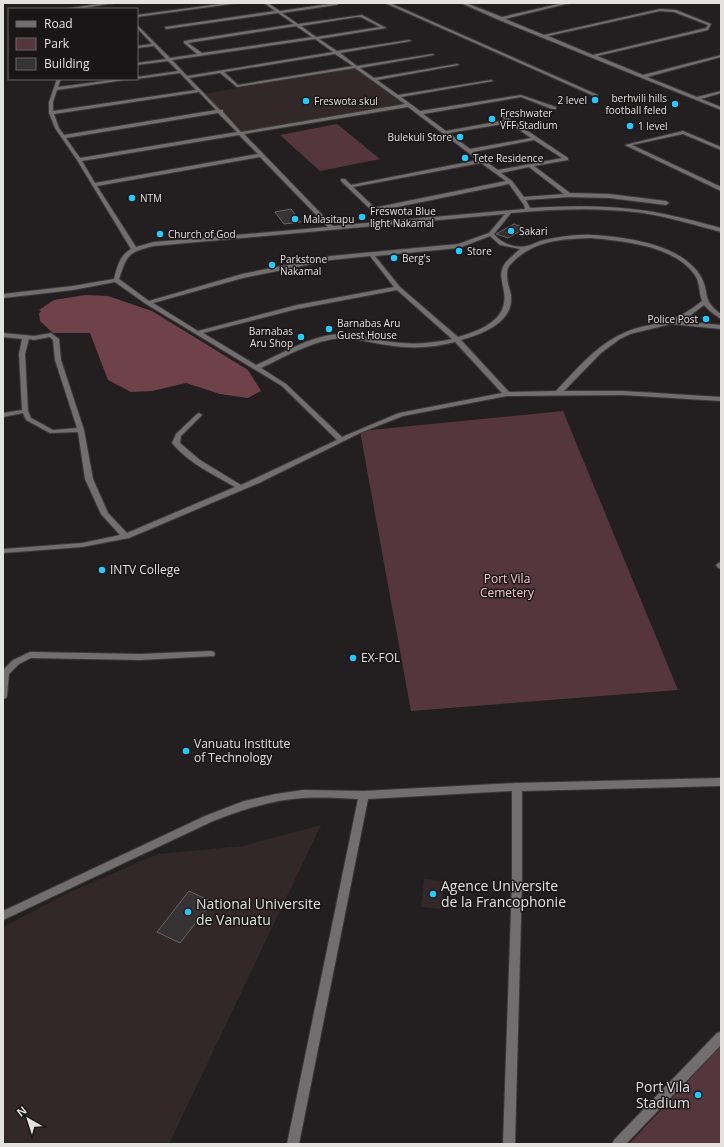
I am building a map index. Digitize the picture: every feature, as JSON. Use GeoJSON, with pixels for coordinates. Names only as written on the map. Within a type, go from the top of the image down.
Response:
{"type":"FeatureCollection","features":[{"type":"Feature","properties":{"kind":"street"},"geometry":{"type":"LineString","coordinates":[[138,16],[236,3]]}},
{"type":"Feature","properties":{"kind":"street"},"geometry":{"type":"LineString","coordinates":[[266,3],[397,96],[510,182],[523,199],[528,210]]}},
{"type":"Feature","properties":{"kind":"street"},"geometry":{"type":"LineString","coordinates":[[387,3],[596,95]]}},
{"type":"Feature","properties":{"kind":"street"},"geometry":{"type":"LineString","coordinates":[[463,3],[721,109]]}},
{"type":"Feature","properties":{"kind":"street"},"geometry":{"type":"LineString","coordinates":[[500,19],[568,3]]}},
{"type":"Feature","properties":{"kind":"street"},"geometry":{"type":"LineString","coordinates":[[77,8],[115,4]]}},
{"type":"Feature","properties":{"kind":"street"},"geometry":{"type":"LineString","coordinates":[[166,28],[336,4]]}},
{"type":"Feature","properties":{"kind":"street"},"geometry":{"type":"LineString","coordinates":[[544,36],[660,10],[675,11],[710,25],[707,28],[593,56]]}},
{"type":"Feature","properties":{"kind":"street"},"geometry":{"type":"LineString","coordinates":[[138,64],[201,55],[384,28],[359,16],[185,42],[201,55]]}},
{"type":"Feature","properties":{"kind":"street"},"geometry":{"type":"LineString","coordinates":[[138,28],[156,44],[221,111],[331,227]]}},
{"type":"Feature","properties":{"kind":"street"},"geometry":{"type":"LineString","coordinates":[[187,77],[409,41]]}},
{"type":"Feature","properties":{"kind":"street"},"geometry":{"type":"LineString","coordinates":[[138,47],[156,44]]}},
{"type":"Feature","properties":{"kind":"street"},"geometry":{"type":"LineString","coordinates":[[220,71],[237,86],[432,55]]}},
{"type":"Feature","properties":{"kind":"street"},"geometry":{"type":"LineString","coordinates":[[642,77],[721,56]]}},
{"type":"Feature","properties":{"kind":"street"},"geometry":{"type":"LineString","coordinates":[[373,79],[457,65]]}},
{"type":"Feature","properties":{"kind":"street"},"geometry":{"type":"LineString","coordinates":[[138,78],[182,72]]}},
{"type":"Feature","properties":{"kind":"street"},"geometry":{"type":"LineString","coordinates":[[59,80],[51,102],[51,113],[63,137],[134,249]]}},
{"type":"Feature","properties":{"kind":"street"},"geometry":{"type":"LineString","coordinates":[[56,89],[122,80]]}},
{"type":"Feature","properties":{"kind":"street"},"geometry":{"type":"LineString","coordinates":[[397,96],[491,81]]}},
{"type":"Feature","properties":{"kind":"street"},"geometry":{"type":"LineString","coordinates":[[51,113],[200,91]]}},
{"type":"Feature","properties":{"kind":"street"},"geometry":{"type":"LineString","coordinates":[[696,99],[721,92]]}},
{"type":"Feature","properties":{"kind":"street"},"geometry":{"type":"LineString","coordinates":[[419,113],[521,96],[554,108]]}},
{"type":"Feature","properties":{"kind":"street"},"geometry":{"type":"LineString","coordinates":[[79,160],[409,105]]}},
{"type":"Feature","properties":{"kind":"street"},"geometry":{"type":"LineString","coordinates":[[63,137],[221,111]]}},
{"type":"Feature","properties":{"kind":"street"},"geometry":{"type":"LineString","coordinates":[[496,172],[566,159],[502,116]]}},
{"type":"Feature","properties":{"kind":"street"},"geometry":{"type":"LineString","coordinates":[[444,133],[510,121]]}},
{"type":"Feature","properties":{"kind":"street"},"geometry":{"type":"LineString","coordinates":[[721,149],[683,132],[627,145],[721,189]]}},
{"type":"Feature","properties":{"kind":"street"},"geometry":{"type":"LineString","coordinates":[[469,151],[536,138]]}},
{"type":"Feature","properties":{"kind":"street"},"geometry":{"type":"LineString","coordinates":[[94,185],[262,155]]}},
{"type":"Feature","properties":{"kind":"street"},"geometry":{"type":"LineString","coordinates":[[351,186],[482,161]]}},
{"type":"Feature","properties":{"kind":"street"},"geometry":{"type":"LineString","coordinates":[[530,166],[569,195]]}},
{"type":"Feature","properties":{"kind":"street"},"geometry":{"type":"LineString","coordinates":[[343,180],[351,186],[372,208],[378,209],[510,182]]}},
{"type":"Feature","properties":{"kind":"street"},"geometry":{"type":"LineString","coordinates":[[523,199],[569,195],[609,196],[666,203]]}},
{"type":"Feature","properties":{"kind":"street"},"geometry":{"type":"LineString","coordinates":[[116,280],[123,258],[128,252],[154,244],[528,210],[576,207],[618,209],[680,219],[721,230]]}},
{"type":"Feature","properties":{"kind":"street"},"geometry":{"type":"LineString","coordinates":[[148,303],[242,276],[331,258],[459,246],[491,234],[508,212]]}},
{"type":"Feature","properties":{"kind":"street"},"geometry":{"type":"LineString","coordinates":[[491,234],[498,242],[517,248],[527,248],[549,241],[583,237],[606,237],[643,243],[671,254],[691,268],[701,282],[705,302],[721,317]]}},
{"type":"Feature","properties":{"kind":"street"},"geometry":{"type":"LineString","coordinates":[[256,368],[332,337],[349,336],[386,343],[417,346],[457,340],[488,327],[502,315],[507,308],[508,299],[503,274],[509,262],[527,248]]}},
{"type":"Feature","properties":{"kind":"street"},"geometry":{"type":"LineString","coordinates":[[371,254],[398,288],[457,340],[507,394]]}},
{"type":"Feature","properties":{"kind":"street"},"geometry":{"type":"LineString","coordinates":[[3,294],[72,288],[116,280],[148,303],[284,385],[340,439]]}},
{"type":"Feature","properties":{"kind":"street"},"geometry":{"type":"LineString","coordinates":[[197,333],[289,308],[347,296],[398,288]]}},
{"type":"Feature","properties":{"kind":"street"},"geometry":{"type":"LineString","coordinates":[[558,393],[606,345],[640,328],[671,322],[693,311],[705,302]]}},
{"type":"Feature","properties":{"kind":"street"},"geometry":{"type":"LineString","coordinates":[[671,322],[721,327]]}},
{"type":"Feature","properties":{"kind":"street"},"geometry":{"type":"LineString","coordinates":[[3,334],[26,337],[51,335],[56,339],[58,360],[81,430],[89,479],[105,514],[126,536]]}},
{"type":"Feature","properties":{"kind":"street"},"geometry":{"type":"LineString","coordinates":[[26,337],[22,354],[25,411],[28,419],[52,432],[81,430]]}},
{"type":"Feature","properties":{"kind":"street"},"geometry":{"type":"LineString","coordinates":[[3,551],[82,545],[126,536],[256,481],[340,439],[401,414],[507,394],[623,393],[721,399]]}},
{"type":"Feature","properties":{"kind":"street"},"geometry":{"type":"LineString","coordinates":[[3,415],[25,411]]}},
{"type":"Feature","properties":{"kind":"street"},"geometry":{"type":"LineString","coordinates":[[199,415],[178,435],[176,443],[182,450],[199,462],[239,487]]}},
{"type":"Feature","properties":{"kind":"street"},"geometry":{"type":"LineString","coordinates":[[3,696],[5,673],[16,662],[30,655],[140,657],[211,654]]}},
{"type":"Feature","properties":{"kind":"street"},"geometry":{"type":"LineString","coordinates":[[3,916],[208,819],[244,805],[276,798],[304,794],[364,795],[517,787],[721,782]]}},
{"type":"Feature","properties":{"kind":"street"},"geometry":{"type":"LineString","coordinates":[[509,1144],[517,881],[517,787]]}},
{"type":"Feature","properties":{"kind":"street"},"geometry":{"type":"LineString","coordinates":[[293,1144],[364,795]]}},
{"type":"Feature","properties":{"kind":"street"},"geometry":{"type":"LineString","coordinates":[[618,1144],[721,1037]]}},
{"type":"Feature","properties":{"kind":"shaded area","name":"Freswota skul"},"geometry":{"type":"Polygon","coordinates":[[[355,67],[409,105],[241,133],[203,94],[355,67]]]}},
{"type":"Feature","properties":{"kind":"shaded area"},"geometry":{"type":"Polygon","coordinates":[[[85,295],[108,296],[152,311],[248,370],[261,391],[248,398],[220,394],[186,383],[152,391],[131,392],[108,380],[90,333],[53,333],[40,321],[39,314],[41,311],[39,310],[54,300],[85,295]]]}},
{"type":"Feature","properties":{"kind":"shaded area"},"geometry":{"type":"Polygon","coordinates":[[[321,825],[169,1144],[3,1144],[3,927],[70,892],[158,854],[243,846],[321,825]]]}},
{"type":"Feature","properties":{"kind":"shaded area","name":"Agence Universite de la Francophonie"},"geometry":{"type":"Polygon","coordinates":[[[424,879],[444,881],[441,909],[421,907],[424,879]]]}},
{"type":"Feature","properties":{"kind":"green space"},"geometry":{"type":"Polygon","coordinates":[[[337,124],[380,159],[320,171],[280,135],[337,124]]]}},
{"type":"Feature","properties":{"kind":"green space","name":"Port Vila Cemetery"},"geometry":{"type":"Polygon","coordinates":[[[563,411],[678,690],[411,711],[360,431],[563,411]]]}},
{"type":"Feature","properties":{"kind":"green space","name":"Port Vila Stadium"},"geometry":{"type":"Polygon","coordinates":[[[721,1046],[721,1144],[629,1144],[721,1046]]]}},
{"type":"Feature","properties":{"kind":"building","name":"Malasitapu"},"geometry":{"type":"Polygon","coordinates":[[[291,209],[301,222],[284,224],[275,212],[291,209]]]}},
{"type":"Feature","properties":{"kind":"building","name":"Sakari"},"geometry":{"type":"Polygon","coordinates":[[[514,224],[525,228],[508,238],[496,234],[514,224]]]}},
{"type":"Feature","properties":{"kind":"building","name":"National Universite de Vanuatu"},"geometry":{"type":"Polygon","coordinates":[[[189,891],[212,902],[180,943],[157,932],[189,891]]]}},
{"type":"Feature","properties":{"kind":"place","name":"2 level"},"geometry":{"type":"Point","coordinates":[595,100]}},
{"type":"Feature","properties":{"kind":"place","name":"Freswota skul"},"geometry":{"type":"Point","coordinates":[306,101]}},
{"type":"Feature","properties":{"kind":"place","name":"berhvili hills football feled"},"geometry":{"type":"Point","coordinates":[675,104]}},
{"type":"Feature","properties":{"kind":"place","name":"Freshwater VFF Stadium"},"geometry":{"type":"Point","coordinates":[492,119]}},
{"type":"Feature","properties":{"kind":"place","name":"1 level"},"geometry":{"type":"Point","coordinates":[630,126]}},
{"type":"Feature","properties":{"kind":"place","name":"Bulekuli Store"},"geometry":{"type":"Point","coordinates":[460,137]}},
{"type":"Feature","properties":{"kind":"place","name":"Tete Residence"},"geometry":{"type":"Point","coordinates":[465,158]}},
{"type":"Feature","properties":{"kind":"place","name":"NTM"},"geometry":{"type":"Point","coordinates":[132,198]}},
{"type":"Feature","properties":{"kind":"place","name":"Freswota Blue light Nakamal"},"geometry":{"type":"Point","coordinates":[362,217]}},
{"type":"Feature","properties":{"kind":"place","name":"Malasitapu"},"geometry":{"type":"Point","coordinates":[295,219]}},
{"type":"Feature","properties":{"kind":"place","name":"Sakari"},"geometry":{"type":"Point","coordinates":[511,231]}},
{"type":"Feature","properties":{"kind":"place","name":"Church of God"},"geometry":{"type":"Point","coordinates":[160,234]}},
{"type":"Feature","properties":{"kind":"place","name":"Store"},"geometry":{"type":"Point","coordinates":[459,251]}},
{"type":"Feature","properties":{"kind":"place","name":"Berg's"},"geometry":{"type":"Point","coordinates":[394,258]}},
{"type":"Feature","properties":{"kind":"place","name":"Parkstone Nakamal"},"geometry":{"type":"Point","coordinates":[272,265]}},
{"type":"Feature","properties":{"kind":"place","name":"Police Post"},"geometry":{"type":"Point","coordinates":[706,319]}},
{"type":"Feature","properties":{"kind":"place","name":"Barnabas Aru Guest House"},"geometry":{"type":"Point","coordinates":[329,329]}},
{"type":"Feature","properties":{"kind":"place","name":"Barnabas Aru Shop"},"geometry":{"type":"Point","coordinates":[301,337]}},
{"type":"Feature","properties":{"kind":"place","name":"INTV College"},"geometry":{"type":"Point","coordinates":[102,570]}},
{"type":"Feature","properties":{"kind":"place","name":"EX-FOL"},"geometry":{"type":"Point","coordinates":[353,658]}},
{"type":"Feature","properties":{"kind":"place","name":"Vanuatu Institute of Technology"},"geometry":{"type":"Point","coordinates":[186,751]}},
{"type":"Feature","properties":{"kind":"place","name":"Agence Universite de la Francophonie"},"geometry":{"type":"Point","coordinates":[433,894]}},
{"type":"Feature","properties":{"kind":"place","name":"National Universite de Vanuatu"},"geometry":{"type":"Point","coordinates":[188,912]}},
{"type":"Feature","properties":{"kind":"place","name":"Port Vila Stadium"},"geometry":{"type":"Point","coordinates":[698,1095]}}]}
